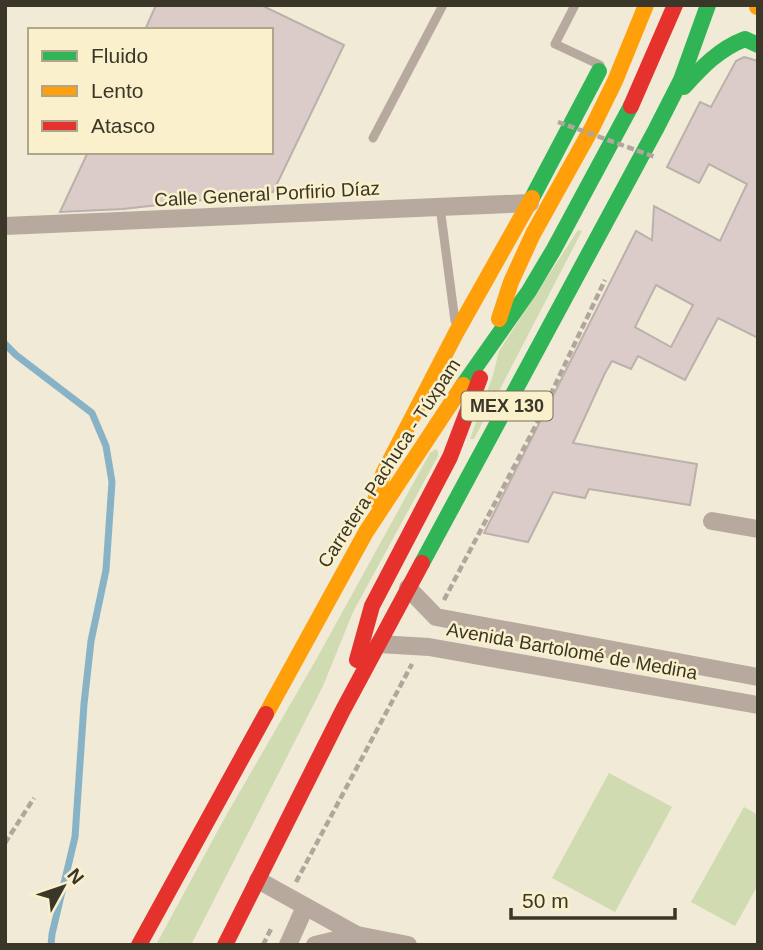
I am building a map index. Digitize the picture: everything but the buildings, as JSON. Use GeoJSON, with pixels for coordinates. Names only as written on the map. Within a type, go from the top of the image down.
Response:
{"type":"FeatureCollection","features":[{"type":"Feature","properties":{"kind":"main road"},"geometry":{"type":"LineString","coordinates":[[366,532],[383,474],[456,333],[530,203],[631,5]]}},
{"type":"Feature","properties":{"kind":"main road"},"geometry":{"type":"LineString","coordinates":[[343,710],[372,606],[450,457],[492,343],[511,282],[598,116],[646,5]]}},
{"type":"Feature","properties":{"kind":"main road","name":"Carretera Pachuca - Túxpam"},"geometry":{"type":"LineString","coordinates":[[139,945],[366,532],[447,408],[530,291],[629,110],[675,5]]}},
{"type":"Feature","properties":{"kind":"main road","name":"MEX 130"},"geometry":{"type":"LineString","coordinates":[[225,945],[343,710],[670,102],[681,80],[708,5]]}},
{"type":"Feature","properties":{"kind":"main road"},"geometry":{"type":"LineString","coordinates":[[670,102],[730,43],[745,39],[758,45]]}},
{"type":"Feature","properties":{"kind":"street","name":"Calle General Porfirio Díaz"},"geometry":{"type":"LineString","coordinates":[[5,226],[530,203]]}},
{"type":"Feature","properties":{"kind":"street"},"geometry":{"type":"LineString","coordinates":[[712,520],[758,529]]}},
{"type":"Feature","properties":{"kind":"street","name":"Avenida Bartolomé de Medina"},"geometry":{"type":"LineString","coordinates":[[408,588],[436,617],[758,677]]}},
{"type":"Feature","properties":{"kind":"street","name":"Avenida Bartolomé de Medina"},"geometry":{"type":"LineString","coordinates":[[379,644],[422,646],[758,705]]}},
{"type":"Feature","properties":{"kind":"street"},"geometry":{"type":"LineString","coordinates":[[711,696],[715,668]]}},
{"type":"Feature","properties":{"kind":"street"},"geometry":{"type":"LineString","coordinates":[[258,880],[357,936],[408,945]]}},
{"type":"Feature","properties":{"kind":"street"},"geometry":{"type":"LineString","coordinates":[[288,945],[305,907]]}},
{"type":"Feature","properties":{"kind":"street"},"geometry":{"type":"LineString","coordinates":[[315,945],[357,936]]}},
{"type":"Feature","properties":{"kind":"lane"},"geometry":{"type":"LineString","coordinates":[[373,138],[443,5]]}},
{"type":"Feature","properties":{"kind":"lane"},"geometry":{"type":"LineString","coordinates":[[575,5],[555,44],[608,53]]}},
{"type":"Feature","properties":{"kind":"lane"},"geometry":{"type":"LineString","coordinates":[[440,207],[456,333]]}},
{"type":"Feature","properties":{"kind":"path"},"geometry":{"type":"LineString","coordinates":[[558,122],[655,157]]}},
{"type":"Feature","properties":{"kind":"path"},"geometry":{"type":"LineString","coordinates":[[436,617],[537,423],[608,273]]}},
{"type":"Feature","properties":{"kind":"path"},"geometry":{"type":"LineString","coordinates":[[263,945],[422,646]]}},
{"type":"Feature","properties":{"kind":"path"},"geometry":{"type":"LineString","coordinates":[[5,843],[34,798]]}},
{"type":"Feature","properties":{"kind":"green space"},"geometry":{"type":"Polygon","coordinates":[[[578,230],[582,231],[474,439],[470,439],[499,351],[578,230]]]}},
{"type":"Feature","properties":{"kind":"green space"},"geometry":{"type":"Polygon","coordinates":[[[436,449],[438,456],[353,612],[323,686],[191,945],[156,945],[430,453],[436,449]]]}},
{"type":"Feature","properties":{"kind":"green space"},"geometry":{"type":"Polygon","coordinates":[[[609,773],[672,807],[615,912],[552,878],[609,773]]]}},
{"type":"Feature","properties":{"kind":"green space"},"geometry":{"type":"Polygon","coordinates":[[[744,807],[758,815],[758,885],[735,926],[691,902],[744,807]]]}},
{"type":"Feature","properties":{"kind":"waterway"},"geometry":{"type":"LineString","coordinates":[[5,344],[92,413],[106,446],[112,482],[106,570],[91,641],[84,704],[75,837],[51,945]]}},
{"type":"Feature","properties":{"kind":"traffic: fast"},"geometry":{"type":"LineString","coordinates":[[422,563],[656,129],[681,80],[708,5]]}},
{"type":"Feature","properties":{"kind":"traffic: fast"},"geometry":{"type":"LineString","coordinates":[[684,87],[704,66],[727,48],[745,39],[758,45]]}},
{"type":"Feature","properties":{"kind":"traffic: fast"},"geometry":{"type":"LineString","coordinates":[[532,198],[599,71]]}},
{"type":"Feature","properties":{"kind":"traffic: fast"},"geometry":{"type":"LineString","coordinates":[[463,385],[529,291],[631,106]]}},
{"type":"Feature","properties":{"kind":"traffic: slow"},"geometry":{"type":"LineString","coordinates":[[499,319],[511,282],[533,234],[592,128],[615,81],[646,5]]}},
{"type":"Feature","properties":{"kind":"traffic: slow"},"geometry":{"type":"LineString","coordinates":[[375,500],[383,474],[456,333],[532,198]]}},
{"type":"Feature","properties":{"kind":"traffic: slow"},"geometry":{"type":"LineString","coordinates":[[266,714],[366,532],[463,385]]}},
{"type":"Feature","properties":{"kind":"traffic: jam"},"geometry":{"type":"LineString","coordinates":[[631,106],[675,5]]}},
{"type":"Feature","properties":{"kind":"traffic: jam"},"geometry":{"type":"LineString","coordinates":[[357,660],[372,606],[450,457],[480,378]]}},
{"type":"Feature","properties":{"kind":"traffic: jam"},"geometry":{"type":"LineString","coordinates":[[225,945],[343,710],[422,563]]}},
{"type":"Feature","properties":{"kind":"traffic: jam"},"geometry":{"type":"LineString","coordinates":[[139,945],[266,714]]}}]}
